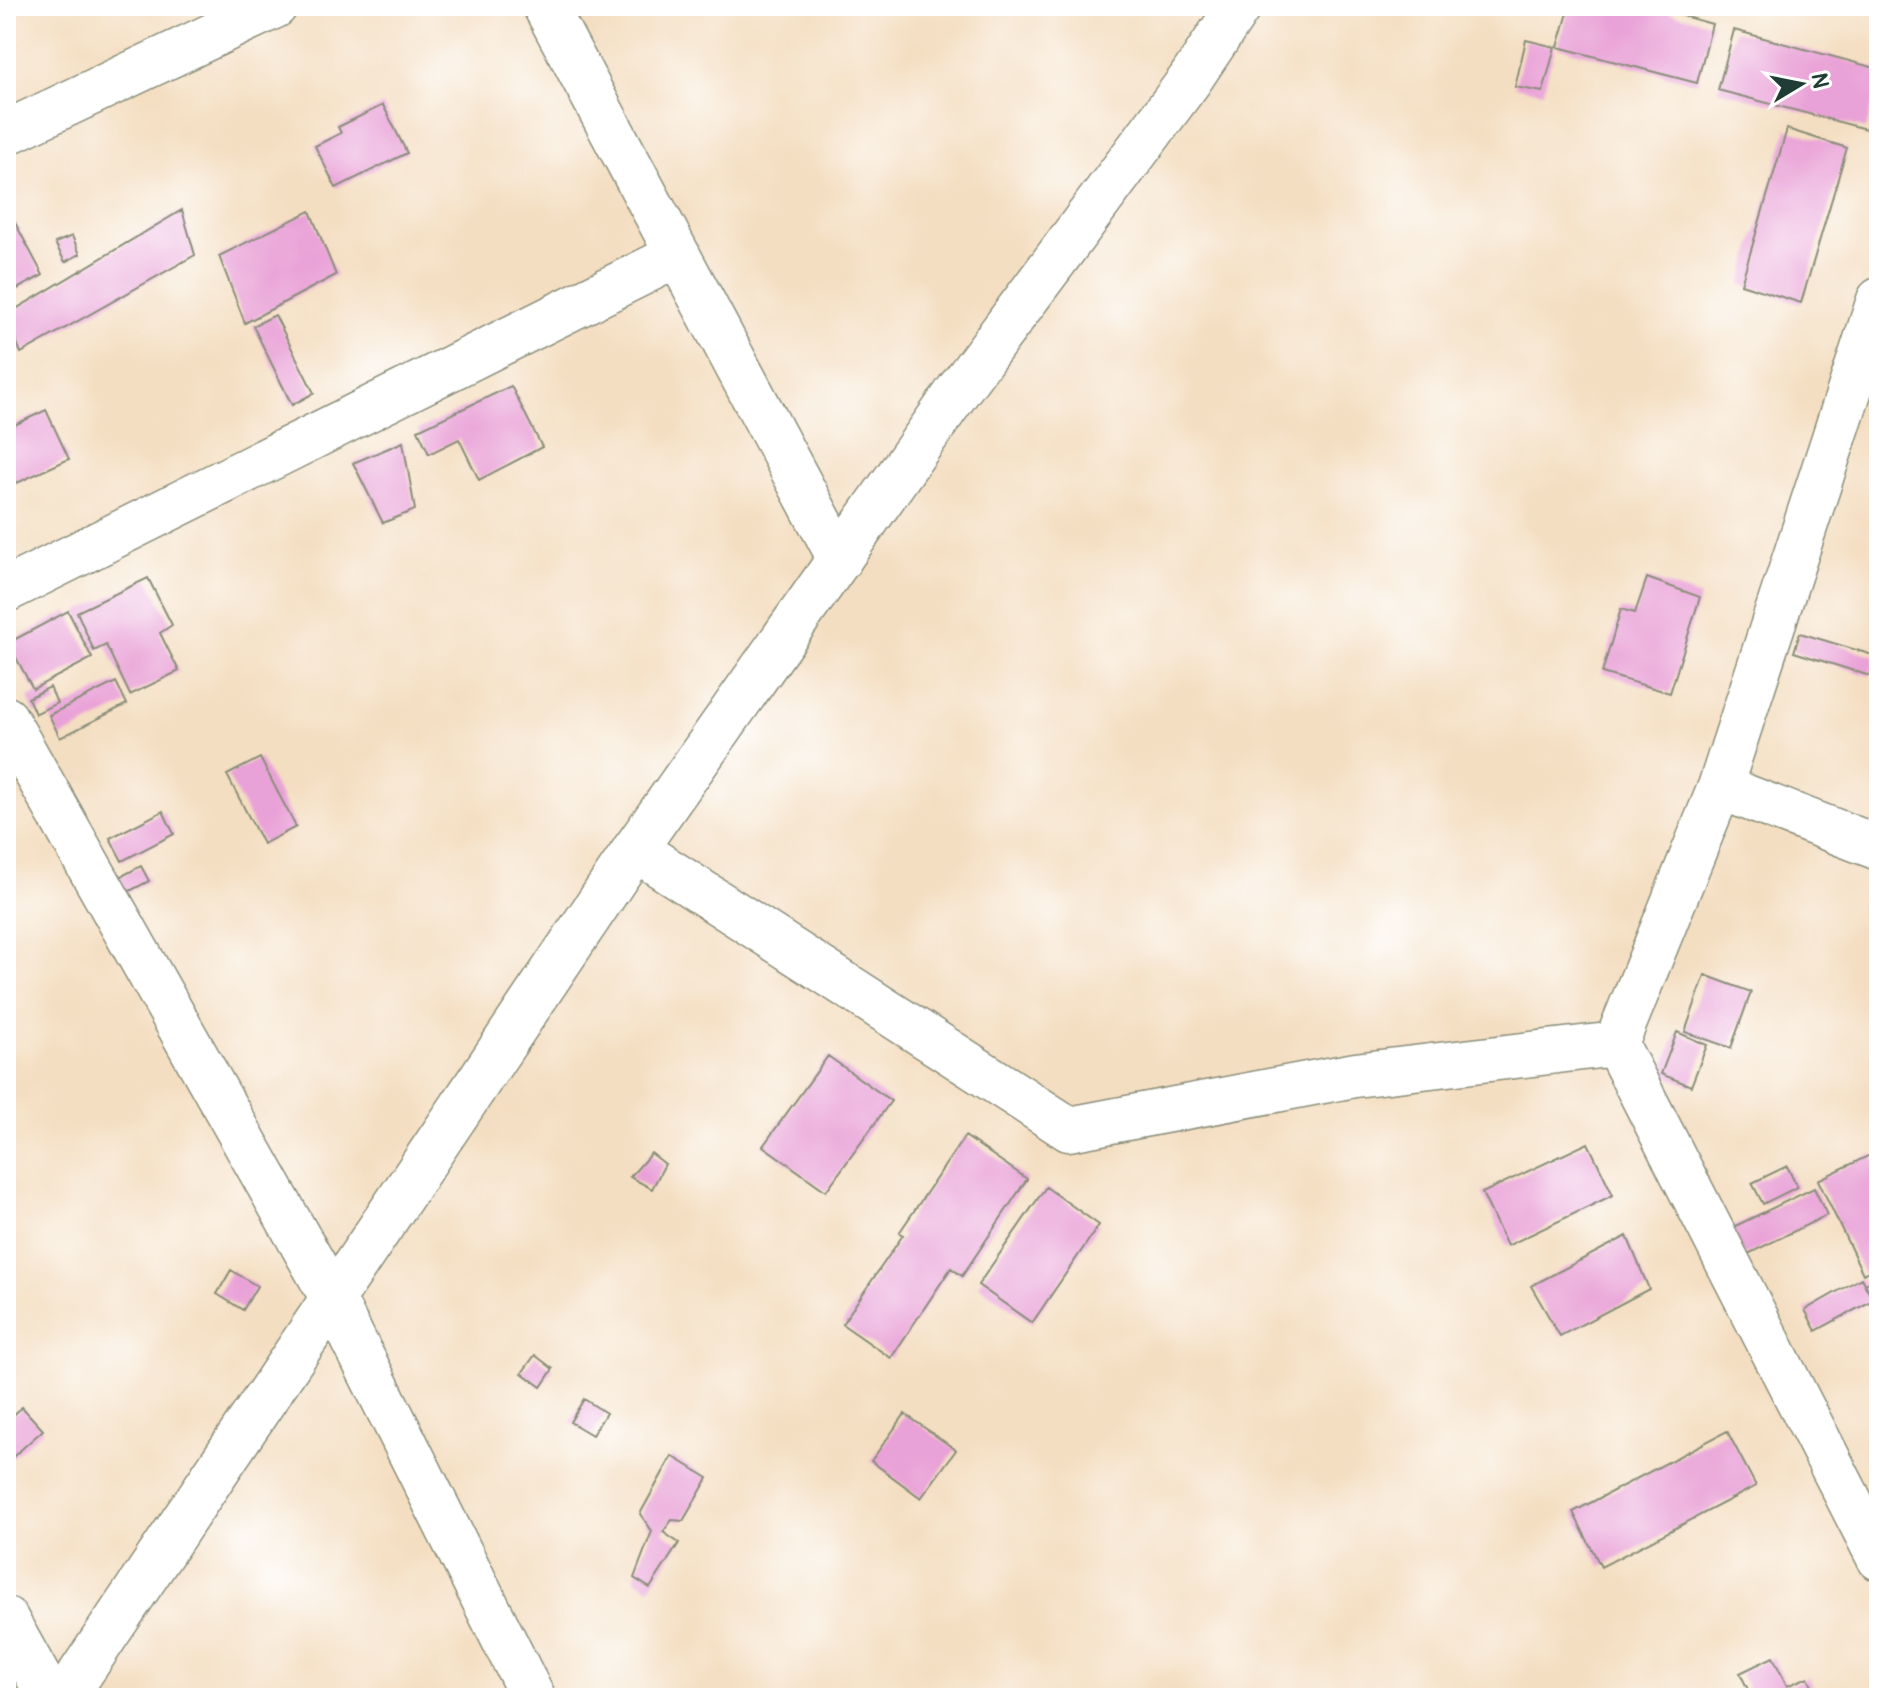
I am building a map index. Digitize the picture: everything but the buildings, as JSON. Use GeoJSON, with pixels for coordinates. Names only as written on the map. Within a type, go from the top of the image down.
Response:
{"type":"FeatureCollection","features":[{"type":"Feature","properties":{"kind":"street"},"geometry":{"type":"LineString","coordinates":[[6,133],[275,6]]}},
{"type":"Feature","properties":{"kind":"street"},"geometry":{"type":"LineString","coordinates":[[545,6],[840,559]]}},
{"type":"Feature","properties":{"kind":"street"},"geometry":{"type":"LineString","coordinates":[[64,1698],[635,849],[960,388],[1189,81],[1239,6]]}},
{"type":"Feature","properties":{"kind":"street"},"geometry":{"type":"LineString","coordinates":[[6,590],[678,255]]}},
{"type":"Feature","properties":{"kind":"street"},"geometry":{"type":"LineString","coordinates":[[1879,300],[1720,787],[1616,1044],[1879,1558]]}},
{"type":"Feature","properties":{"kind":"street"},"geometry":{"type":"LineString","coordinates":[[6,719],[333,1299],[533,1698]]}},
{"type":"Feature","properties":{"kind":"street"},"geometry":{"type":"LineString","coordinates":[[1720,787],[1879,848]]}},
{"type":"Feature","properties":{"kind":"street"},"geometry":{"type":"LineString","coordinates":[[635,849],[1069,1129],[1355,1075],[1616,1044]]}},
{"type":"Feature","properties":{"kind":"street"},"geometry":{"type":"LineString","coordinates":[[6,1619],[50,1698]]}}]}
